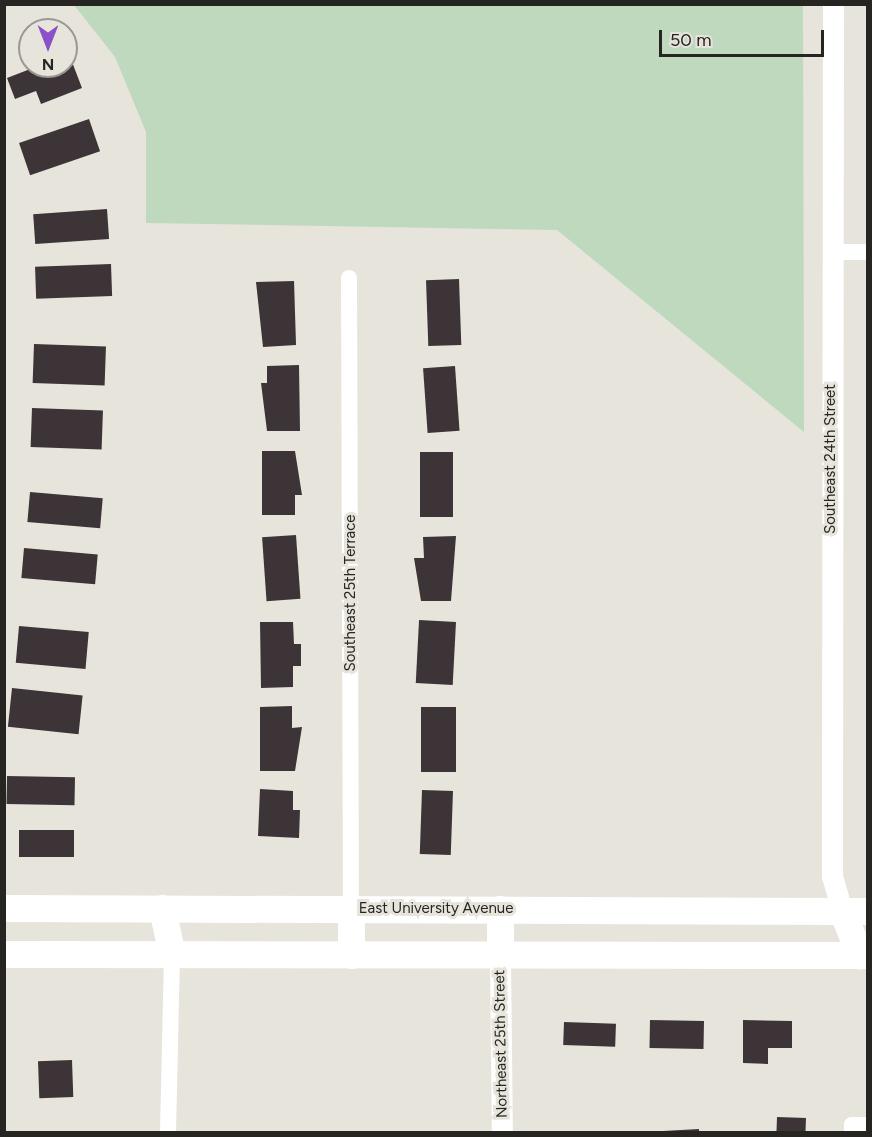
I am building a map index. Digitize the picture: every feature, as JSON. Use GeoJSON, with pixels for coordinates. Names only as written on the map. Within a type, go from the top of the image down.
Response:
{"type":"FeatureCollection","features":[{"type":"Feature","properties":{"kind":"main road","name":"East University Avenue"},"geometry":{"type":"LineString","coordinates":[[4,908],[855,911]]}},
{"type":"Feature","properties":{"kind":"main road"},"geometry":{"type":"LineString","coordinates":[[162,908],[172,955]]}},
{"type":"Feature","properties":{"kind":"main road"},"geometry":{"type":"LineString","coordinates":[[351,909],[351,955]]}},
{"type":"Feature","properties":{"kind":"main road"},"geometry":{"type":"LineString","coordinates":[[500,909],[500,955]]}},
{"type":"Feature","properties":{"kind":"main road"},"geometry":{"type":"LineString","coordinates":[[4,954],[864,955],[855,911]]}},
{"type":"Feature","properties":{"kind":"street","name":"Southeast 24th Street"},"geometry":{"type":"LineString","coordinates":[[833,4],[832,876],[855,911]]}},
{"type":"Feature","properties":{"kind":"street"},"geometry":{"type":"LineString","coordinates":[[833,252],[867,252]]}},
{"type":"Feature","properties":{"kind":"street","name":"Southeast 25th Terrace"},"geometry":{"type":"LineString","coordinates":[[349,278],[351,909]]}},
{"type":"Feature","properties":{"kind":"street"},"geometry":{"type":"LineString","coordinates":[[168,1132],[172,955]]}},
{"type":"Feature","properties":{"kind":"street","name":"Northeast 25th Street"},"geometry":{"type":"LineString","coordinates":[[500,955],[502,1132]]}},
{"type":"Feature","properties":{"kind":"green space"},"geometry":{"type":"Polygon","coordinates":[[[74,5],[803,5],[804,432],[557,230],[146,223],[146,132],[115,57],[74,5]]]}},
{"type":"Feature","properties":{"kind":"building"},"geometry":{"type":"Polygon","coordinates":[[[18,74],[18,78],[78,78],[82,88],[41,104],[36,91],[15,99],[7,78],[18,74]]]}},
{"type":"Feature","properties":{"kind":"building"},"geometry":{"type":"Polygon","coordinates":[[[89,119],[100,151],[30,175],[19,143],[89,119]]]}},
{"type":"Feature","properties":{"kind":"building"},"geometry":{"type":"Polygon","coordinates":[[[107,209],[109,239],[35,244],[33,214],[107,209]]]}},
{"type":"Feature","properties":{"kind":"building"},"geometry":{"type":"Polygon","coordinates":[[[111,264],[112,296],[36,299],[35,267],[111,264]]]}},
{"type":"Feature","properties":{"kind":"building"},"geometry":{"type":"Polygon","coordinates":[[[459,279],[461,345],[428,346],[426,280],[459,279]]]}},
{"type":"Feature","properties":{"kind":"building"},"geometry":{"type":"Polygon","coordinates":[[[294,281],[296,345],[263,347],[256,282],[294,281]]]}},
{"type":"Feature","properties":{"kind":"building"},"geometry":{"type":"Polygon","coordinates":[[[34,344],[106,347],[105,385],[33,383],[34,344]]]}},
{"type":"Feature","properties":{"kind":"building"},"geometry":{"type":"Polygon","coordinates":[[[299,365],[300,431],[267,431],[261,383],[267,383],[267,366],[299,365]]]}},
{"type":"Feature","properties":{"kind":"building"},"geometry":{"type":"Polygon","coordinates":[[[455,366],[460,431],[428,433],[423,368],[455,366]]]}},
{"type":"Feature","properties":{"kind":"building"},"geometry":{"type":"Polygon","coordinates":[[[32,408],[103,410],[102,449],[31,447],[32,408]]]}},
{"type":"Feature","properties":{"kind":"building"},"geometry":{"type":"Polygon","coordinates":[[[262,451],[295,451],[302,495],[295,495],[295,515],[262,515],[262,451]]]}},
{"type":"Feature","properties":{"kind":"building"},"geometry":{"type":"Polygon","coordinates":[[[420,452],[453,452],[453,517],[420,517],[420,452]]]}},
{"type":"Feature","properties":{"kind":"building"},"geometry":{"type":"Polygon","coordinates":[[[30,492],[103,498],[100,528],[27,522],[30,492]]]}},
{"type":"Feature","properties":{"kind":"building"},"geometry":{"type":"Polygon","coordinates":[[[296,535],[300,599],[267,601],[262,537],[296,535]]]}},
{"type":"Feature","properties":{"kind":"building"},"geometry":{"type":"Polygon","coordinates":[[[456,536],[451,601],[421,601],[414,558],[424,558],[423,537],[456,536]]]}},
{"type":"Feature","properties":{"kind":"building"},"geometry":{"type":"Polygon","coordinates":[[[24,548],[98,554],[95,584],[21,578],[24,548]]]}},
{"type":"Feature","properties":{"kind":"building"},"geometry":{"type":"Polygon","coordinates":[[[419,620],[456,622],[453,685],[416,683],[419,620]]]}},
{"type":"Feature","properties":{"kind":"building"},"geometry":{"type":"Polygon","coordinates":[[[260,622],[293,622],[294,644],[301,644],[301,666],[293,666],[293,687],[261,688],[260,622]]]}},
{"type":"Feature","properties":{"kind":"building"},"geometry":{"type":"Polygon","coordinates":[[[19,626],[89,632],[86,669],[16,663],[19,626]]]}},
{"type":"Feature","properties":{"kind":"building"},"geometry":{"type":"Polygon","coordinates":[[[12,688],[83,695],[79,734],[8,727],[12,688]]]}},
{"type":"Feature","properties":{"kind":"building"},"geometry":{"type":"Polygon","coordinates":[[[292,706],[292,728],[302,727],[295,771],[260,771],[260,707],[292,706]]]}},
{"type":"Feature","properties":{"kind":"building"},"geometry":{"type":"Polygon","coordinates":[[[421,707],[456,707],[456,772],[421,772],[421,707]]]}},
{"type":"Feature","properties":{"kind":"building"},"geometry":{"type":"Polygon","coordinates":[[[7,776],[75,777],[75,805],[7,804],[7,776]]]}},
{"type":"Feature","properties":{"kind":"building"},"geometry":{"type":"Polygon","coordinates":[[[260,789],[293,791],[293,810],[300,810],[299,838],[258,836],[260,789]]]}},
{"type":"Feature","properties":{"kind":"building"},"geometry":{"type":"Polygon","coordinates":[[[422,790],[453,791],[451,855],[420,854],[422,790]]]}},
{"type":"Feature","properties":{"kind":"building"},"geometry":{"type":"Polygon","coordinates":[[[19,830],[74,830],[74,857],[19,857],[19,830]]]}},
{"type":"Feature","properties":{"kind":"building"},"geometry":{"type":"Polygon","coordinates":[[[650,1020],[704,1021],[704,1049],[650,1048],[650,1020]]]}},
{"type":"Feature","properties":{"kind":"building"},"geometry":{"type":"Polygon","coordinates":[[[743,1020],[792,1021],[792,1048],[768,1048],[768,1064],[743,1063],[743,1020]]]}},
{"type":"Feature","properties":{"kind":"building"},"geometry":{"type":"Polygon","coordinates":[[[564,1022],[616,1024],[615,1047],[563,1045],[564,1022]]]}},
{"type":"Feature","properties":{"kind":"building"},"geometry":{"type":"Polygon","coordinates":[[[72,1060],[73,1097],[39,1098],[38,1061],[72,1060]]]}},
{"type":"Feature","properties":{"kind":"building"},"geometry":{"type":"Polygon","coordinates":[[[777,1117],[806,1118],[805,1132],[776,1132],[777,1117]]]}},
{"type":"Feature","properties":{"kind":"building"},"geometry":{"type":"Polygon","coordinates":[[[699,1129],[699,1132],[663,1132],[663,1131],[699,1129]]]}}]}
